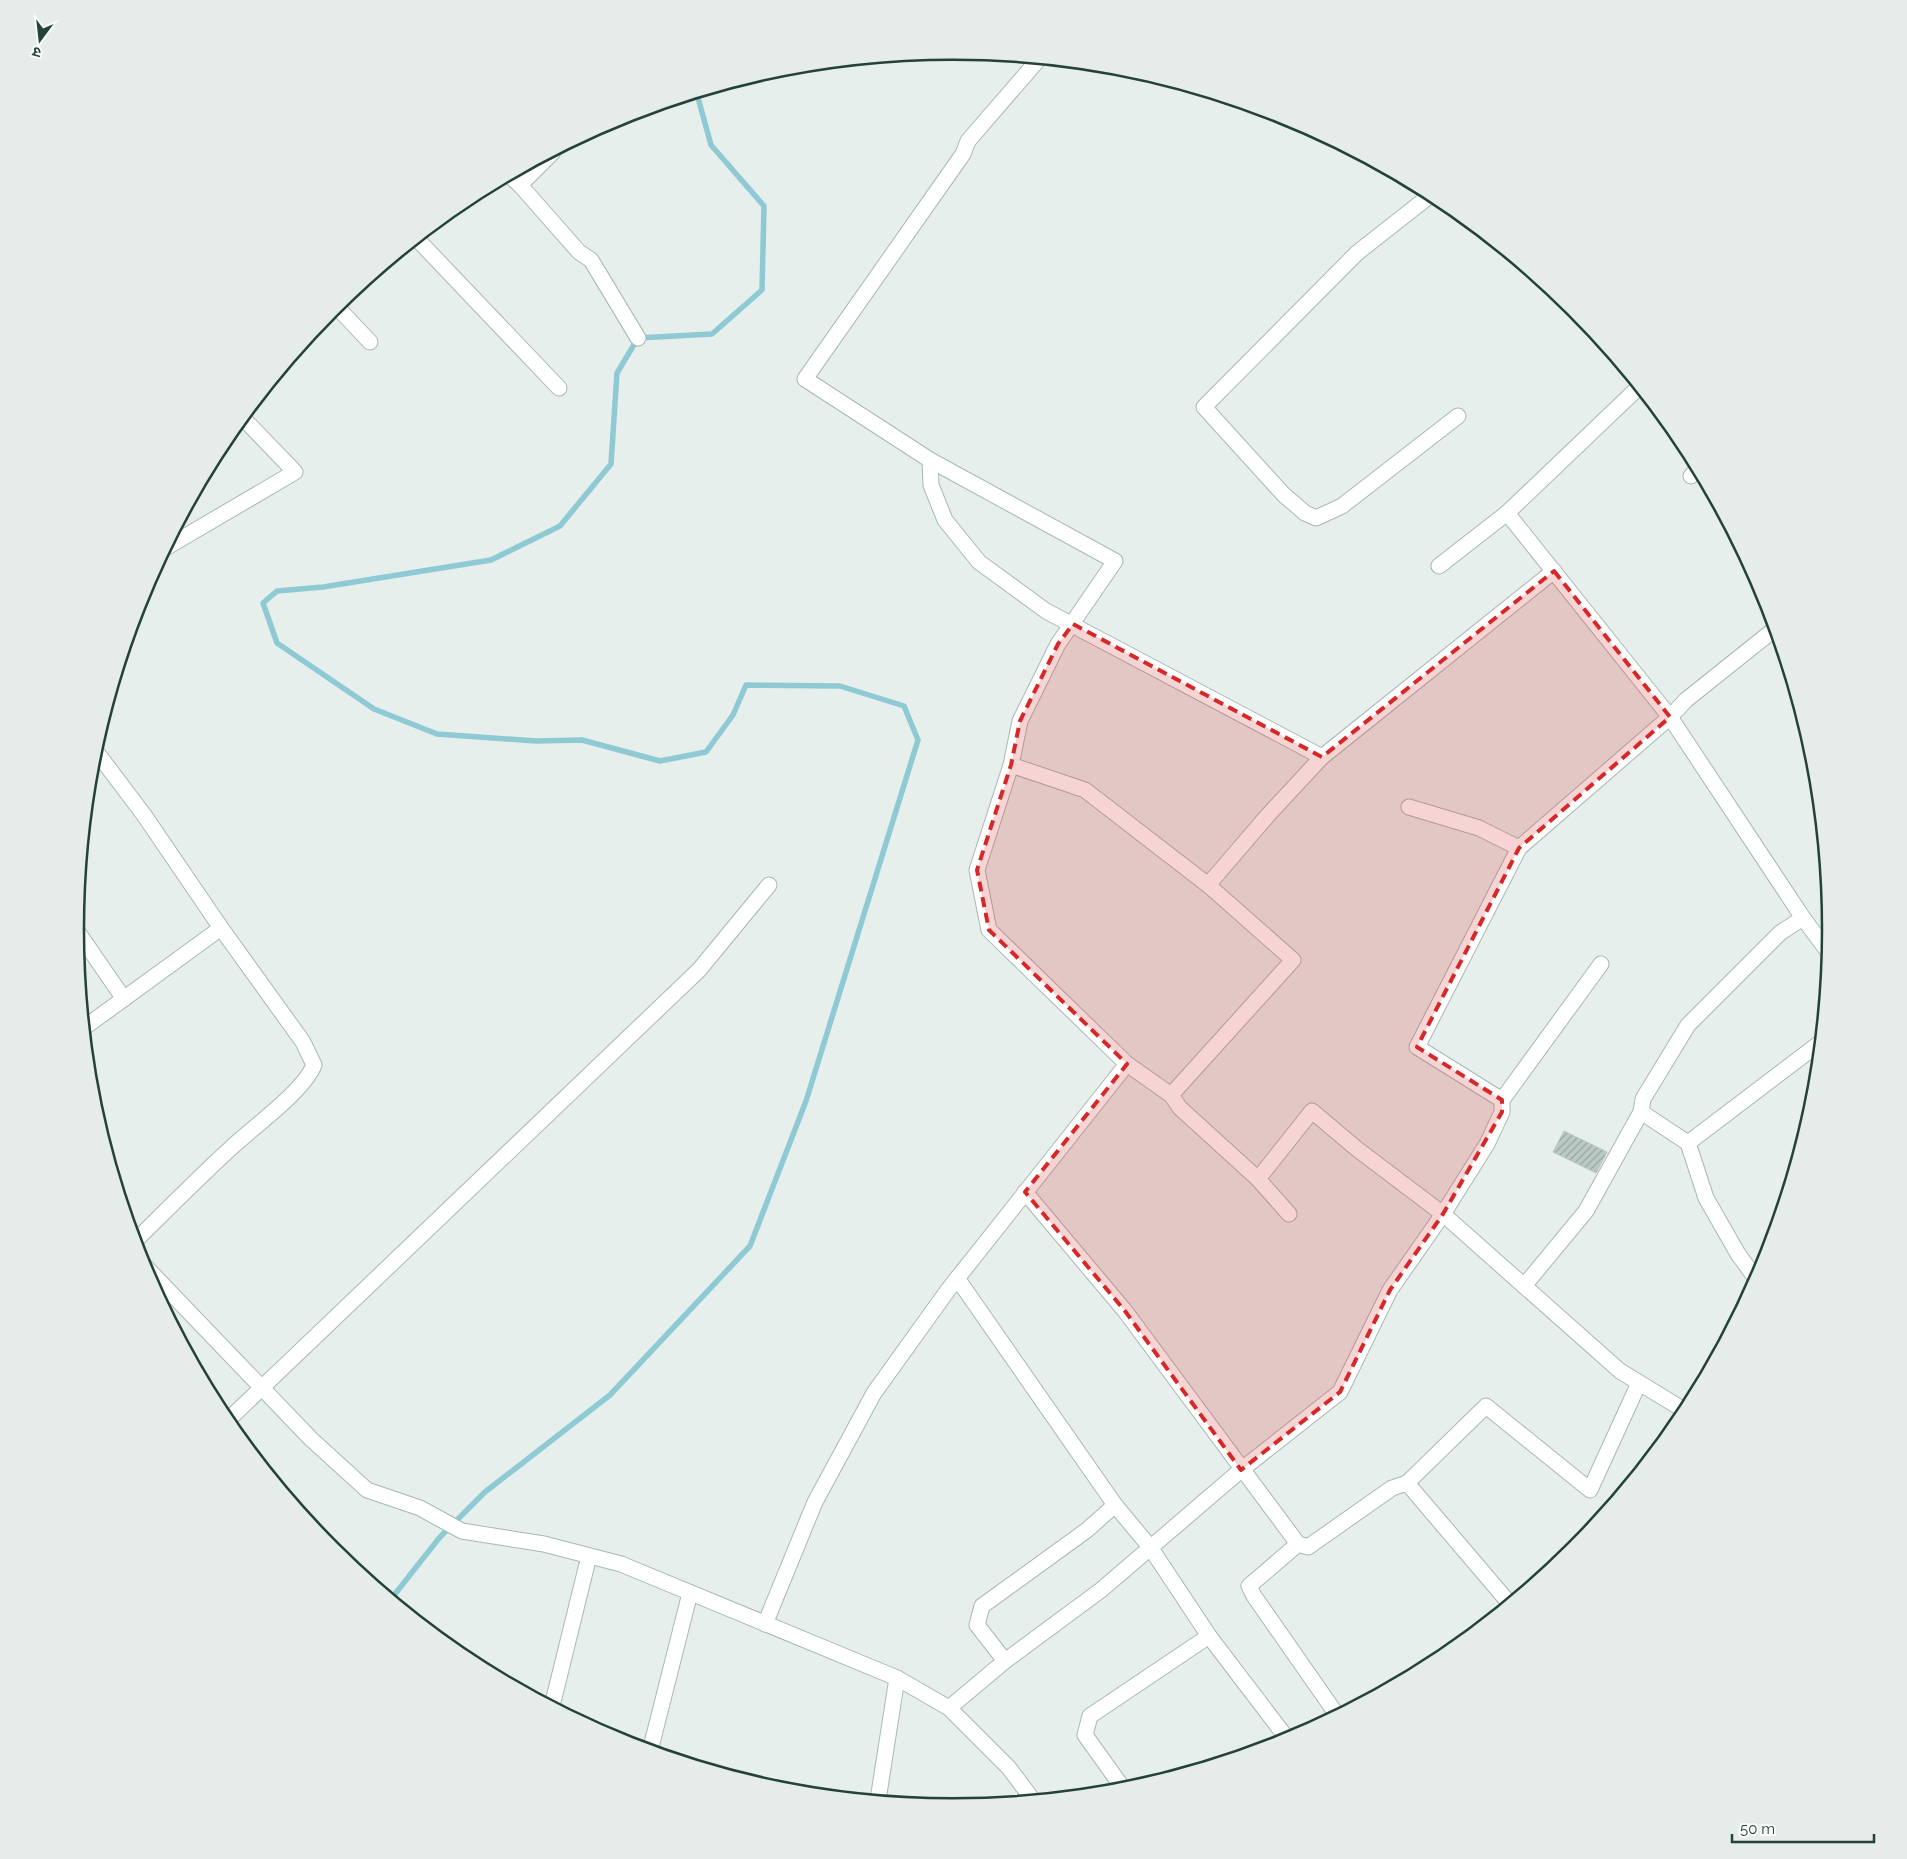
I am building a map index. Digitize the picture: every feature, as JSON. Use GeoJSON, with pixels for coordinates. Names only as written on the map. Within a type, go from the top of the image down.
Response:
{"type":"FeatureCollection","features":[{"type":"Feature","properties":{"kind":"street"},"geometry":{"type":"LineString","coordinates":[[1034,64],[968,141],[963,154],[805,379],[930,460],[1115,561],[1058,644],[1020,721],[1011,765],[977,870],[989,930],[1126,1064],[1170,1095],[1180,1108],[1258,1179],[1289,1214]]}},
{"type":"Feature","properties":{"kind":"street"},"geometry":{"type":"LineString","coordinates":[[515,180],[579,252],[591,260],[638,338]]}},
{"type":"Feature","properties":{"kind":"street"},"geometry":{"type":"LineString","coordinates":[[1425,199],[1357,253],[1204,407],[1284,495],[1305,513],[1316,518],[1342,506],[1458,416]]}},
{"type":"Feature","properties":{"kind":"street"},"geometry":{"type":"LineString","coordinates":[[421,243],[559,388]]}},
{"type":"Feature","properties":{"kind":"street"},"geometry":{"type":"LineString","coordinates":[[342,312],[370,342]]}},
{"type":"Feature","properties":{"kind":"street"},"geometry":{"type":"LineString","coordinates":[[1439,566],[1507,513],[1635,391]]}},
{"type":"Feature","properties":{"kind":"street"},"geometry":{"type":"LineString","coordinates":[[176,542],[295,472],[247,423]]}},
{"type":"Feature","properties":{"kind":"street"},"geometry":{"type":"LineString","coordinates":[[930,460],[931,485],[945,520],[979,562],[1046,611],[1322,757]]}},
{"type":"Feature","properties":{"kind":"street"},"geometry":{"type":"LineString","coordinates":[[1507,513],[1670,717],[1803,918],[1823,943]]}},
{"type":"Feature","properties":{"kind":"street"},"geometry":{"type":"LineString","coordinates":[[1208,885],[1269,814],[1322,757],[1554,571]]}},
{"type":"Feature","properties":{"kind":"street"},"geometry":{"type":"LineString","coordinates":[[1502,1100],[1417,1047],[1519,848],[1670,717],[1686,700],[1770,632]]}},
{"type":"Feature","properties":{"kind":"street"},"geometry":{"type":"LineString","coordinates":[[101,759],[303,1042],[314,1066],[310,1074],[297,1089],[231,1148],[140,1236]]}},
{"type":"Feature","properties":{"kind":"street"},"geometry":{"type":"LineString","coordinates":[[1011,765],[1085,790],[1208,885],[1293,960],[1170,1095]]}},
{"type":"Feature","properties":{"kind":"street"},"geometry":{"type":"LineString","coordinates":[[1409,807],[1479,828],[1519,848]]}},
{"type":"Feature","properties":{"kind":"street"},"geometry":{"type":"LineString","coordinates":[[233,1416],[699,970],[769,885]]}},
{"type":"Feature","properties":{"kind":"street"},"geometry":{"type":"LineString","coordinates":[[1524,1286],[1586,1211],[1641,1112],[1643,1099],[1688,1025],[1780,932],[1803,918]]}},
{"type":"Feature","properties":{"kind":"street"},"geometry":{"type":"LineString","coordinates":[[89,1024],[221,928]]}},
{"type":"Feature","properties":{"kind":"street"},"geometry":{"type":"LineString","coordinates":[[84,942],[124,999]]}},
{"type":"Feature","properties":{"kind":"street"},"geometry":{"type":"LineString","coordinates":[[949,1708],[1005,1661],[1101,1590],[1241,1470],[1340,1392],[1390,1290],[1443,1214],[1487,1144],[1502,1112],[1502,1100],[1601,964]]}},
{"type":"Feature","properties":{"kind":"street"},"geometry":{"type":"LineString","coordinates":[[1688,1143],[1815,1046]]}},
{"type":"Feature","properties":{"kind":"street"},"geometry":{"type":"LineString","coordinates":[[765,1624],[815,1502],[874,1393],[957,1278],[1126,1064]]}},
{"type":"Feature","properties":{"kind":"street"},"geometry":{"type":"LineString","coordinates":[[1258,1179],[1312,1111],[1357,1149],[1443,1214],[1620,1371],[1679,1407]]}},
{"type":"Feature","properties":{"kind":"street"},"geometry":{"type":"LineString","coordinates":[[1641,1112],[1688,1143],[1706,1198],[1738,1254],[1752,1273]]}},
{"type":"Feature","properties":{"kind":"street"},"geometry":{"type":"LineString","coordinates":[[1025,1192],[1125,1311],[1241,1470],[1298,1544],[1308,1547],[1392,1488],[1407,1483],[1486,1406],[1590,1490],[1639,1383]]}},
{"type":"Feature","properties":{"kind":"street"},"geometry":{"type":"LineString","coordinates":[[957,1278],[1116,1505],[1150,1547],[1209,1636],[1284,1734]]}},
{"type":"Feature","properties":{"kind":"street"},"geometry":{"type":"LineString","coordinates":[[158,1280],[311,1439],[367,1490],[420,1508],[462,1531],[544,1544],[621,1564],[897,1678],[949,1708],[1009,1768],[1029,1795]]}},
{"type":"Feature","properties":{"kind":"street"},"geometry":{"type":"LineString","coordinates":[[1407,1483],[1506,1600]]}},
{"type":"Feature","properties":{"kind":"street"},"geometry":{"type":"LineString","coordinates":[[1005,1661],[977,1625],[982,1606],[1087,1530],[1116,1505]]}},
{"type":"Feature","properties":{"kind":"street"},"geometry":{"type":"LineString","coordinates":[[1298,1544],[1249,1586],[1334,1711]]}},
{"type":"Feature","properties":{"kind":"street"},"geometry":{"type":"LineString","coordinates":[[553,1701],[589,1556]]}},
{"type":"Feature","properties":{"kind":"street"},"geometry":{"type":"LineString","coordinates":[[652,1745],[690,1593]]}},
{"type":"Feature","properties":{"kind":"street"},"geometry":{"type":"LineString","coordinates":[[1118,1783],[1085,1735],[1090,1716],[1209,1636]]}},
{"type":"Feature","properties":{"kind":"street"},"geometry":{"type":"LineString","coordinates":[[879,1795],[897,1678]]}},
{"type":"Feature","properties":{"kind":"highlighted area"},"geometry":{"type":"Polygon","coordinates":[[[1554,571],[1670,717],[1519,848],[1417,1047],[1502,1100],[1502,1112],[1443,1214],[1390,1290],[1340,1392],[1241,1470],[1125,1311],[1025,1192],[1127,1064],[989,930],[977,870],[1011,765],[1020,721],[1058,644],[1073,624],[1322,757],[1554,571]]]}},
{"type":"Feature","properties":{"kind":"building"},"geometry":{"type":"Polygon","coordinates":[[[1564,1131],[1607,1152],[1596,1173],[1553,1152],[1564,1131]]]}},
{"type":"Feature","properties":{"kind":"waterway"},"geometry":{"type":"LineString","coordinates":[[394,1595],[440,1537],[485,1492],[610,1395],[750,1246],[806,1101],[918,740],[904,706],[840,686],[746,685],[733,715],[706,752],[660,761],[582,740],[536,741],[437,734],[374,709],[277,643],[263,603],[277,591],[323,587],[491,560],[560,526],[611,464],[617,373],[638,338],[712,334],[762,290],[764,206],[711,145],[698,99]]}}]}
